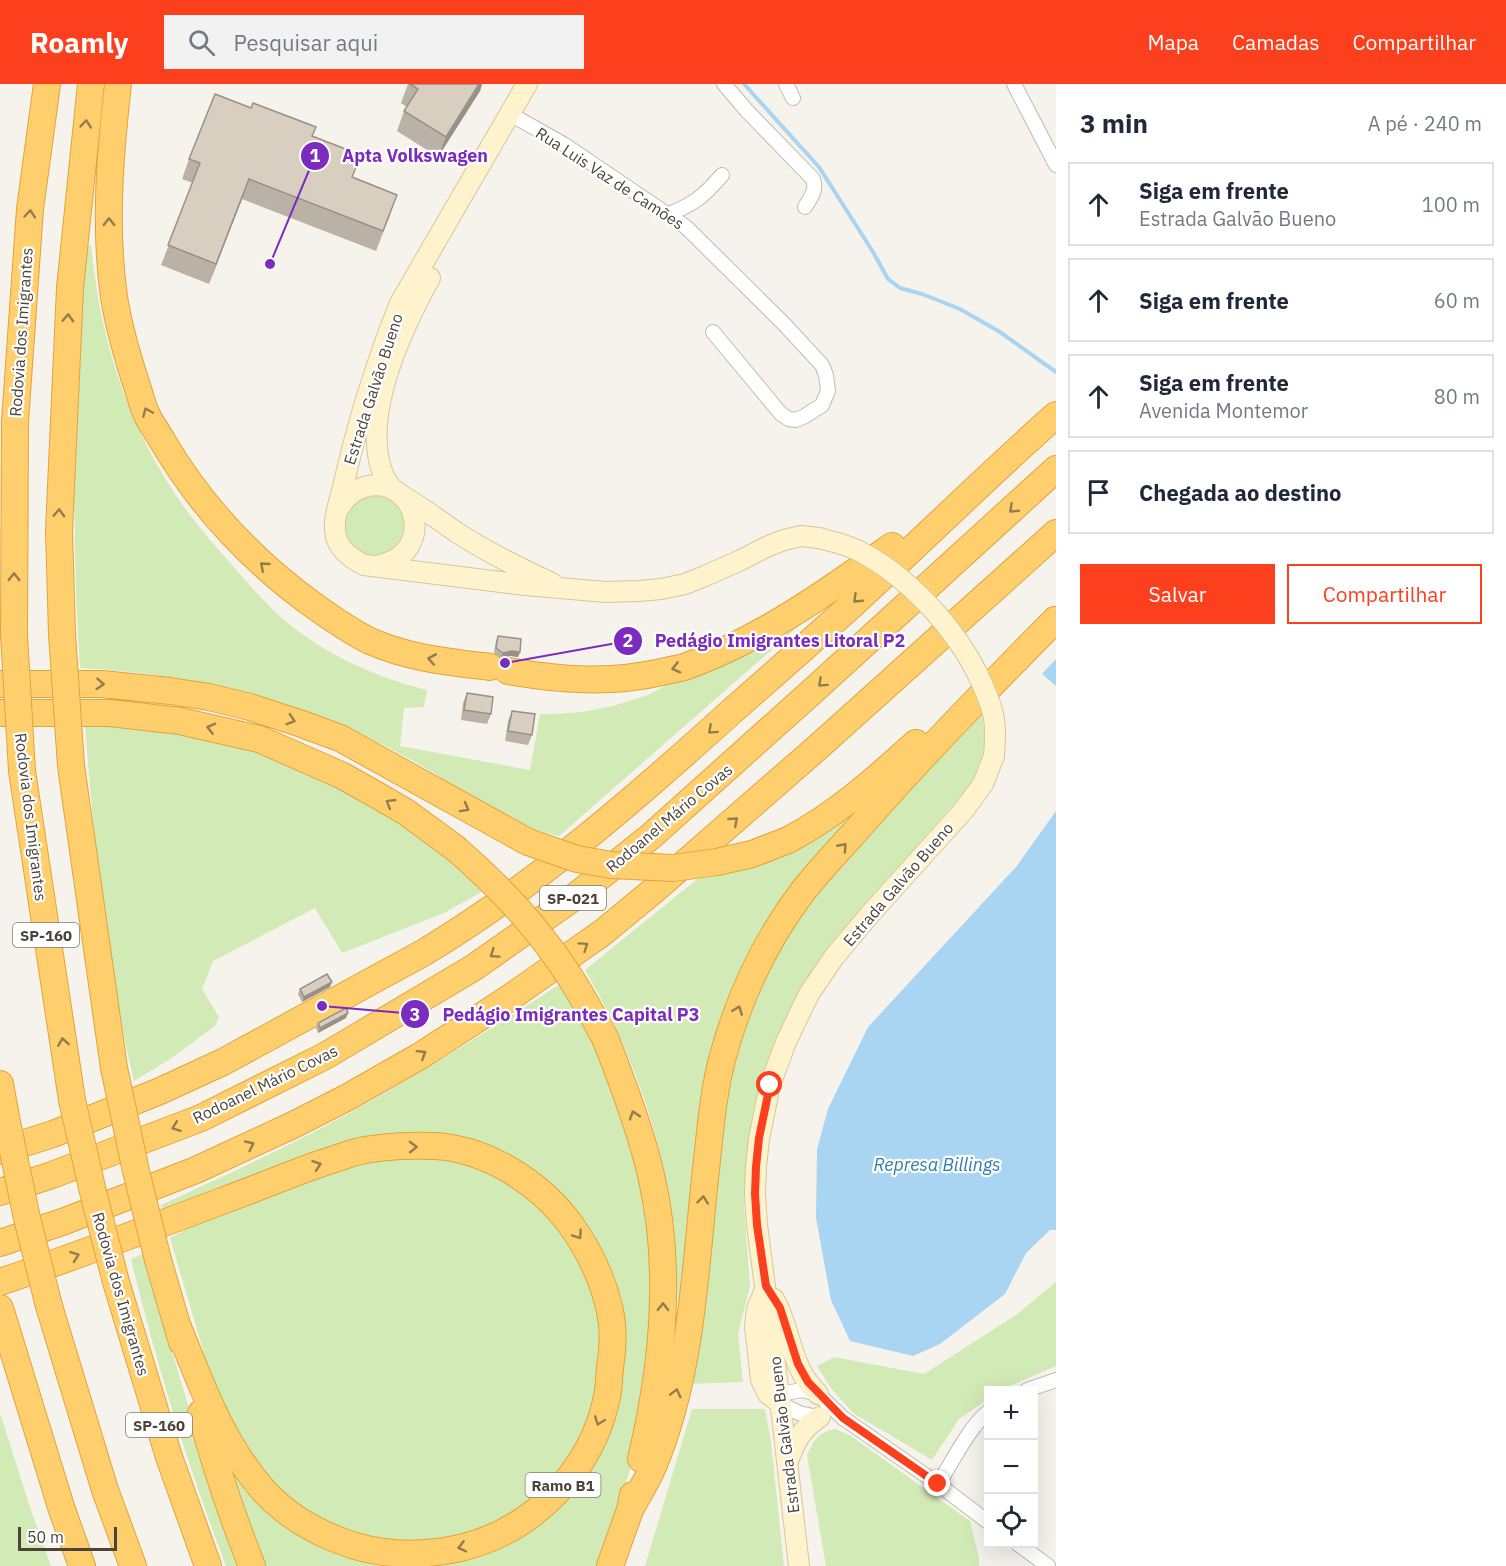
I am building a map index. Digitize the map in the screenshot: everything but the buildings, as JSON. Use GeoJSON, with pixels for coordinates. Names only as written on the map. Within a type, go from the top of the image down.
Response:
{"type":"FeatureCollection","features":[{"type":"Feature","properties":{"kind":"highway","name":"Rodovia dos Imigrantes"},"geometry":{"type":"LineString","coordinates":[[47,84],[30,209],[15,423],[14,635],[22,771],[72,1100],[93,1192],[116,1282],[169,1457],[208,1566]]}},
{"type":"Feature","properties":{"kind":"highway"},"geometry":{"type":"LineString","coordinates":[[91,84],[70,288],[59,531],[62,634],[71,766],[114,1068],[136,1171],[158,1260],[211,1449],[252,1566]]}},
{"type":"Feature","properties":{"kind":"highway"},"geometry":{"type":"LineString","coordinates":[[118,84],[109,205],[109,249],[115,299],[127,358],[147,415],[176,465],[205,506],[249,553],[290,589],[344,627],[370,641],[430,660],[568,680],[645,676],[683,667],[722,651],[777,623],[835,587],[976,487]]}},
{"type":"Feature","properties":{"kind":"highway"},"geometry":{"type":"LineString","coordinates":[[0,1151],[75,1125],[160,1091],[223,1062],[454,934],[541,873],[668,770],[1056,415]]}},
{"type":"Feature","properties":{"kind":"highway","name":"Rodoanel Mário Covas"},"geometry":{"type":"LineString","coordinates":[[0,1192],[52,1175],[201,1118],[325,1056],[474,968],[573,898],[650,837],[825,681],[1056,469]]}},
{"type":"Feature","properties":{"kind":"highway","name":"SP-021"},"geometry":{"type":"LineString","coordinates":[[0,1243],[65,1221],[196,1170],[293,1125],[420,1056],[508,999],[602,933],[653,891],[818,747],[1056,533]]}},
{"type":"Feature","properties":{"kind":"highway"},"geometry":{"type":"LineString","coordinates":[[0,684],[102,684],[209,697],[250,707],[340,738],[528,842],[577,859],[611,865],[673,868],[752,854],[788,840],[824,819],[870,784],[1055,619]]}},
{"type":"Feature","properties":{"kind":"highway"},"geometry":{"type":"LineString","coordinates":[[630,1510],[651,1471],[668,1427],[681,1377],[693,1301],[714,1094],[734,1020],[761,957],[776,930],[804,890],[905,776],[1055,619]]}},
{"type":"Feature","properties":{"kind":"highway"},"geometry":{"type":"LineString","coordinates":[[0,713],[110,713],[180,721],[259,739],[341,775],[406,812],[455,848],[501,891],[528,921],[567,972],[605,1038],[636,1117],[652,1176],[662,1252],[661,1352],[649,1427],[630,1510],[610,1566]]}},
{"type":"Feature","properties":{"kind":"highway"},"geometry":{"type":"LineString","coordinates":[[0,1084],[26,1214],[49,1306],[105,1490],[133,1566]]}},
{"type":"Feature","properties":{"kind":"highway","name":"Ramo B1"},"geometry":{"type":"LineString","coordinates":[[0,1282],[77,1256],[355,1152],[407,1146],[451,1148],[500,1165],[524,1180],[544,1195],[579,1235],[602,1282],[610,1313],[611,1362],[607,1396],[601,1418],[589,1446],[573,1474],[556,1494],[527,1518],[492,1538],[467,1546],[435,1552],[391,1554],[326,1536],[305,1524],[266,1493],[236,1456],[221,1429],[178,1327]]}},
{"type":"Feature","properties":{"kind":"highway"},"geometry":{"type":"LineString","coordinates":[[2,1315],[61,1507],[82,1566]]}},
{"type":"Feature","properties":{"kind":"main road","name":"Estrada Galvão Bueno"},"geometry":{"type":"LineString","coordinates":[[378,566],[390,563],[409,547],[414,535],[415,522],[412,510],[384,475],[377,441],[378,421],[390,368],[412,310],[515,117],[527,84]]}},
{"type":"Feature","properties":{"kind":"main road","name":"Estrada Galvão Bueno"},"geometry":{"type":"LineString","coordinates":[[541,84],[515,117],[400,303],[362,413],[337,511],[334,526],[336,539],[343,550],[352,559],[364,565],[513,584],[606,592],[661,589],[685,584],[766,547],[801,536],[847,545],[864,554],[908,586],[943,621],[966,651],[978,673],[994,718],[994,756],[983,784],[964,810],[834,957],[809,994],[786,1042],[770,1085],[759,1138],[756,1167],[757,1225],[766,1286]]}},
{"type":"Feature","properties":{"kind":"main road","name":"Estrada Galvão Bueno"},"geometry":{"type":"LineString","coordinates":[[337,511],[351,493],[373,485],[385,487],[424,508],[456,532],[509,563],[566,589]]}},
{"type":"Feature","properties":{"kind":"main road"},"geometry":{"type":"LineString","coordinates":[[766,1286],[780,1308],[801,1371],[818,1394]]}},
{"type":"Feature","properties":{"kind":"main road"},"geometry":{"type":"LineString","coordinates":[[766,1286],[759,1303],[755,1326],[760,1374],[768,1395],[780,1399]]}},
{"type":"Feature","properties":{"kind":"main road","name":"Estrada Galvão Bueno"},"geometry":{"type":"LineString","coordinates":[[780,1399],[799,1566]]}},
{"type":"Feature","properties":{"kind":"main road"},"geometry":{"type":"LineString","coordinates":[[788,1464],[800,1434],[820,1417]]}},
{"type":"Feature","properties":{"kind":"street"},"geometry":{"type":"LineString","coordinates":[[724,84],[747,111],[813,178],[815,191],[805,207]]}},
{"type":"Feature","properties":{"kind":"street"},"geometry":{"type":"LineString","coordinates":[[786,84],[793,98]]}},
{"type":"Feature","properties":{"kind":"street"},"geometry":{"type":"LineString","coordinates":[[1014,84],[1056,165]]}},
{"type":"Feature","properties":{"kind":"street","name":"Rua Luis Vaz de Camões"},"geometry":{"type":"LineString","coordinates":[[515,117],[565,145],[669,214],[707,247],[822,365],[828,391],[822,405],[796,420],[781,414],[713,332]]}},
{"type":"Feature","properties":{"kind":"street"},"geometry":{"type":"LineString","coordinates":[[669,214],[697,200],[722,175]]}},
{"type":"Feature","properties":{"kind":"street"},"geometry":{"type":"LineString","coordinates":[[1038,1386],[1056,1380]]}},
{"type":"Feature","properties":{"kind":"street"},"geometry":{"type":"LineString","coordinates":[[843,1418],[799,1413],[780,1399],[799,1390],[818,1394],[843,1418],[984,1518]]}},
{"type":"Feature","properties":{"kind":"street"},"geometry":{"type":"LineString","coordinates":[[938,1484],[971,1431],[984,1415]]}},
{"type":"Feature","properties":{"kind":"street"},"geometry":{"type":"LineString","coordinates":[[1023,1548],[1048,1566]]}},
{"type":"Feature","properties":{"kind":"green space"},"geometry":{"type":"Polygon","coordinates":[[[91,244],[95,280],[110,350],[134,417],[167,481],[214,545],[271,608],[288,623],[324,648],[363,669],[427,690],[424,707],[404,708],[400,746],[530,770],[540,714],[595,710],[648,695],[825,603],[559,836],[524,826],[493,810],[406,757],[328,720],[248,694],[207,684],[123,671],[80,668],[73,452],[84,252],[91,244]]]}},
{"type":"Feature","properties":{"kind":"green space"},"geometry":{"type":"Polygon","coordinates":[[[375,495],[392,500],[397,504],[401,509],[406,526],[401,543],[397,548],[392,552],[375,557],[358,552],[353,548],[349,543],[344,526],[349,509],[353,504],[358,500],[375,495]]]}},
{"type":"Feature","properties":{"kind":"green space"},"geometry":{"type":"Polygon","coordinates":[[[980,709],[985,740],[982,760],[974,779],[835,940],[749,1146],[744,1205],[750,1286],[738,1334],[743,1382],[685,1384],[731,1073],[739,1042],[762,982],[807,901],[980,709]]]}},
{"type":"Feature","properties":{"kind":"green space"},"geometry":{"type":"Polygon","coordinates":[[[85,723],[179,729],[256,748],[337,783],[450,855],[485,890],[444,913],[342,953],[315,908],[213,961],[202,989],[219,1017],[215,1026],[170,1059],[134,1081],[116,993],[102,903],[85,723]]]}},
{"type":"Feature","properties":{"kind":"green space"},"geometry":{"type":"Polygon","coordinates":[[[843,820],[851,821],[748,965],[678,1324],[673,1229],[657,1141],[628,1055],[585,970],[701,876],[843,820]]]}},
{"type":"Feature","properties":{"kind":"green space"},"geometry":{"type":"Polygon","coordinates":[[[563,982],[591,1028],[638,1147],[657,1285],[635,1454],[599,1566],[261,1566],[207,1415],[314,1537],[477,1549],[590,1460],[616,1289],[604,1254],[586,1224],[544,1177],[518,1159],[489,1146],[452,1136],[416,1132],[378,1135],[340,1143],[163,1216],[161,1205],[291,1144],[363,1106],[563,982]]]}},
{"type":"Feature","properties":{"kind":"green space"},"geometry":{"type":"Polygon","coordinates":[[[372,1153],[480,1160],[554,1208],[601,1301],[598,1405],[559,1476],[532,1502],[496,1525],[450,1539],[407,1543],[371,1539],[334,1528],[295,1506],[263,1476],[242,1446],[211,1377],[170,1238],[212,1215],[372,1153]]]}},
{"type":"Feature","properties":{"kind":"green space"},"geometry":{"type":"Polygon","coordinates":[[[143,1254],[193,1422],[243,1566],[226,1566],[186,1452],[151,1337],[131,1259],[143,1254]]]}},
{"type":"Feature","properties":{"kind":"green space"},"geometry":{"type":"Polygon","coordinates":[[[1056,1282],[1056,1366],[1009,1386],[984,1386],[984,1402],[959,1419],[932,1460],[853,1413],[831,1388],[817,1366],[834,1357],[924,1374],[1016,1315],[1056,1282]]]}},
{"type":"Feature","properties":{"kind":"green space"},"geometry":{"type":"Polygon","coordinates":[[[692,1409],[765,1409],[771,1442],[784,1566],[645,1566],[692,1409]]]}},
{"type":"Feature","properties":{"kind":"green space"},"geometry":{"type":"Polygon","coordinates":[[[0,1413],[30,1507],[51,1566],[0,1566],[0,1413]]]}},
{"type":"Feature","properties":{"kind":"green space"},"geometry":{"type":"Polygon","coordinates":[[[836,1429],[851,1436],[970,1521],[979,1566],[826,1566],[807,1455],[818,1437],[836,1429]]]}},
{"type":"Feature","properties":{"kind":"water"},"geometry":{"type":"Polygon","coordinates":[[[1056,659],[1056,686],[1042,674],[1056,659]]]}},
{"type":"Feature","properties":{"kind":"water","name":"Represa Billings"},"geometry":{"type":"Polygon","coordinates":[[[1056,811],[1056,1230],[1050,1230],[1026,1253],[1005,1294],[940,1344],[913,1356],[850,1341],[831,1300],[816,1218],[817,1149],[828,1109],[868,1027],[1016,867],[1056,811]]]}},
{"type":"Feature","properties":{"kind":"waterway"},"geometry":{"type":"LineString","coordinates":[[744,84],[819,167],[888,279],[900,288],[960,309],[1000,332],[1056,372]]}},
{"type":"Feature","properties":{"kind":"place","name":"Apta Volkswagen"},"geometry":{"type":"Point","coordinates":[270,264]}},
{"type":"Feature","properties":{"kind":"place","name":"Pedágio Imigrantes Litoral P2"},"geometry":{"type":"Point","coordinates":[505,663]}},
{"type":"Feature","properties":{"kind":"place","name":"Pedágio Imigrantes Capital P3"},"geometry":{"type":"Point","coordinates":[322,1006]}},
{"type":"Feature","properties":{"kind":"route"},"geometry":{"type":"LineString","coordinates":[[770,1085],[759,1138],[756,1167],[757,1225],[766,1286],[780,1308],[798,1364],[808,1382],[843,1418],[938,1484]]}}]}
